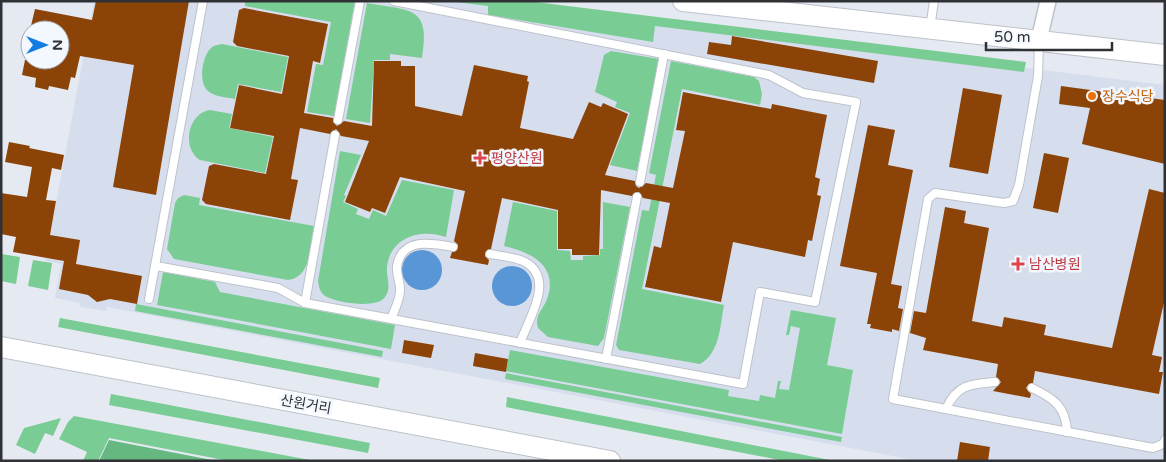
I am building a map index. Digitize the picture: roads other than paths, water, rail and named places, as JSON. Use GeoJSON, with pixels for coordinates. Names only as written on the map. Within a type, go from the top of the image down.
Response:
{"type":"FeatureCollection","features":[{"type":"Feature","properties":{"kind":"main road"},"geometry":{"type":"LineString","coordinates":[[683,1],[1165,55]]}},
{"type":"Feature","properties":{"kind":"main road","name":"산원거리"},"geometry":{"type":"LineString","coordinates":[[1,348],[610,461]]}},
{"type":"Feature","properties":{"kind":"street"},"geometry":{"type":"LineString","coordinates":[[1039,40],[1048,1]]}},
{"type":"Feature","properties":{"kind":"lane"},"geometry":{"type":"LineString","coordinates":[[149,299],[203,1]]}},
{"type":"Feature","properties":{"kind":"lane"},"geometry":{"type":"LineString","coordinates":[[338,120],[360,1]]}},
{"type":"Feature","properties":{"kind":"lane"},"geometry":{"type":"LineString","coordinates":[[156,266],[278,288],[305,302],[743,384],[760,292],[816,302],[856,102],[802,93],[769,75],[394,1]]}},
{"type":"Feature","properties":{"kind":"lane"},"geometry":{"type":"LineString","coordinates":[[930,28],[934,1]]}},
{"type":"Feature","properties":{"kind":"lane"},"geometry":{"type":"LineString","coordinates":[[1039,40],[1038,76],[1020,185],[1013,201],[1004,204],[935,193],[928,199],[893,399],[1153,448],[1163,444],[1165,440]]}},
{"type":"Feature","properties":{"kind":"lane"},"geometry":{"type":"LineString","coordinates":[[640,182],[664,54]]}},
{"type":"Feature","properties":{"kind":"lane"},"geometry":{"type":"LineString","coordinates":[[305,302],[335,135]]}},
{"type":"Feature","properties":{"kind":"lane"},"geometry":{"type":"LineString","coordinates":[[606,359],[637,197]]}},
{"type":"Feature","properties":{"kind":"lane"},"geometry":{"type":"LineString","coordinates":[[391,319],[400,291],[397,265],[406,249],[416,244],[430,243],[453,247]]}},
{"type":"Feature","properties":{"kind":"lane"},"geometry":{"type":"LineString","coordinates":[[490,254],[525,262],[538,279],[539,296],[520,343]]}},
{"type":"Feature","properties":{"kind":"lane"},"geometry":{"type":"LineString","coordinates":[[946,409],[951,397],[958,390],[971,384],[995,382]]}},
{"type":"Feature","properties":{"kind":"lane"},"geometry":{"type":"LineString","coordinates":[[1032,388],[1053,398],[1063,410],[1067,432]]}},
{"type":"Feature","properties":{"kind":"water"},"geometry":{"type":"Polygon","coordinates":[[[422,250],[436,256],[442,270],[436,284],[422,290],[408,284],[402,270],[408,256],[422,250]]]}},
{"type":"Feature","properties":{"kind":"water"},"geometry":{"type":"Polygon","coordinates":[[[512,266],[526,272],[532,286],[526,300],[512,306],[498,300],[492,286],[498,272],[512,266]]]}},
{"type":"Feature","properties":{"kind":"place","name":"장수식당"},"geometry":{"type":"Point","coordinates":[1092,96]}},
{"type":"Feature","properties":{"kind":"place","name":"평양산원"},"geometry":{"type":"Point","coordinates":[480,158]}},
{"type":"Feature","properties":{"kind":"place","name":"남산병원"},"geometry":{"type":"Point","coordinates":[1018,264]}}]}
